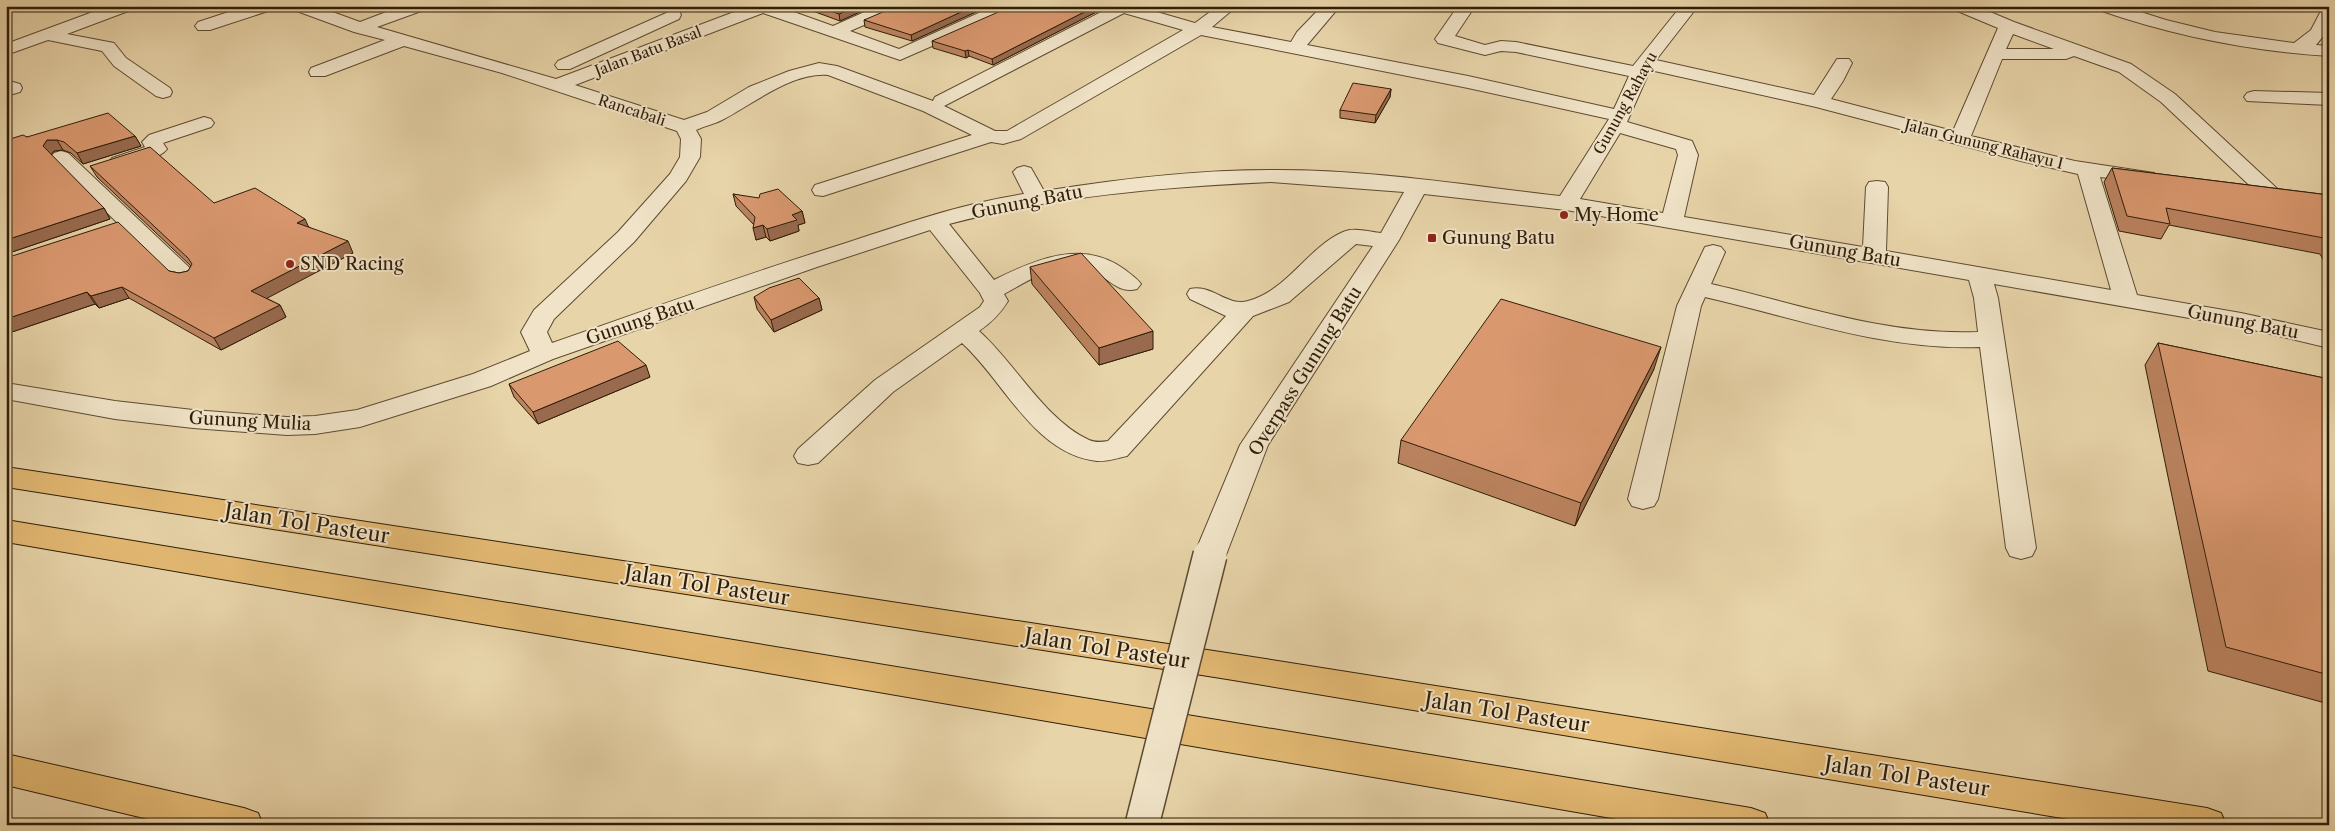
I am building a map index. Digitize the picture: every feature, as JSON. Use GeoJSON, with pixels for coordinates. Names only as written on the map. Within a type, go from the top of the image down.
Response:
{"type":"FeatureCollection","features":[{"type":"Feature","properties":{"kind":"main road","name":"Jalan Tol Pasteur"},"geometry":{"type":"LineString","coordinates":[[6,477],[1227,666],[2207,825]]}},
{"type":"Feature","properties":{"kind":"main road"},"geometry":{"type":"LineString","coordinates":[[6,530],[1751,825]]}},
{"type":"Feature","properties":{"kind":"main road"},"geometry":{"type":"LineString","coordinates":[[6,769],[244,825]]}},
{"type":"Feature","properties":{"kind":"street"},"geometry":{"type":"LineString","coordinates":[[6,50],[125,6]]}},
{"type":"Feature","properties":{"kind":"street"},"geometry":{"type":"LineString","coordinates":[[204,26],[266,6]]}},
{"type":"Feature","properties":{"kind":"street","name":"Rancabali"},"geometry":{"type":"LineString","coordinates":[[300,6],[360,28],[535,78],[685,128],[691,139],[690,157],[679,177],[626,238],[543,315],[534,332],[544,354]]}},
{"type":"Feature","properties":{"kind":"street"},"geometry":{"type":"LineString","coordinates":[[360,28],[418,6]]}},
{"type":"Feature","properties":{"kind":"street"},"geometry":{"type":"LineString","coordinates":[[782,6],[900,55],[1008,6]]}},
{"type":"Feature","properties":{"kind":"street"},"geometry":{"type":"LineString","coordinates":[[765,7],[838,30],[893,6]]}},
{"type":"Feature","properties":{"kind":"street"},"geometry":{"type":"LineString","coordinates":[[685,128],[714,116],[756,91],[796,75],[819,69],[831,70],[930,107],[990,136],[1003,138],[1014,135],[1198,29],[1229,6]]}},
{"type":"Feature","properties":{"kind":"street"},"geometry":{"type":"LineString","coordinates":[[1296,48],[1303,36],[1332,6]]}},
{"type":"Feature","properties":{"kind":"street"},"geometry":{"type":"LineString","coordinates":[[1467,6],[1444,39],[1485,50],[1468,82]]}},
{"type":"Feature","properties":{"kind":"street"},"geometry":{"type":"LineString","coordinates":[[1961,6],[2008,26],[2126,68],[2168,98],[2282,195],[2243,190]]}},
{"type":"Feature","properties":{"kind":"street"},"geometry":{"type":"LineString","coordinates":[[2105,6],[2174,20],[2245,44],[2329,50]]}},
{"type":"Feature","properties":{"kind":"street","name":"Jalan Batu Basal"},"geometry":{"type":"LineString","coordinates":[[557,85],[765,7]]}},
{"type":"Feature","properties":{"kind":"street"},"geometry":{"type":"LineString","coordinates":[[942,101],[1118,7],[1198,29],[1468,82],[1618,120],[1685,145],[1688,155],[1672,221]]}},
{"type":"Feature","properties":{"kind":"street","name":"Gunung Rahayu"},"geometry":{"type":"LineString","coordinates":[[1566,203],[1618,120],[1642,68],[1682,8]]}},
{"type":"Feature","properties":{"kind":"street"},"geometry":{"type":"LineString","coordinates":[[2297,49],[2325,34],[2329,12]]}},
{"type":"Feature","properties":{"kind":"street"},"geometry":{"type":"LineString","coordinates":[[535,78],[672,15]]}},
{"type":"Feature","properties":{"kind":"street"},"geometry":{"type":"LineString","coordinates":[[1960,138],[2008,26]]}},
{"type":"Feature","properties":{"kind":"street"},"geometry":{"type":"LineString","coordinates":[[47,35],[108,48],[120,62],[163,92]]}},
{"type":"Feature","properties":{"kind":"street"},"geometry":{"type":"LineString","coordinates":[[318,72],[402,40]]}},
{"type":"Feature","properties":{"kind":"street","name":"Jalan Gunung Rahayu I"},"geometry":{"type":"LineString","coordinates":[[1485,50],[1501,46],[1642,68],[1819,102],[2028,157],[2086,168],[2164,179]]}},
{"type":"Feature","properties":{"kind":"street"},"geometry":{"type":"LineString","coordinates":[[1995,54],[2084,54]]}},
{"type":"Feature","properties":{"kind":"street"},"geometry":{"type":"LineString","coordinates":[[1819,102],[1834,82],[1843,63]]}},
{"type":"Feature","properties":{"kind":"street"},"geometry":{"type":"LineString","coordinates":[[2254,97],[2329,100]]}},
{"type":"Feature","properties":{"kind":"street"},"geometry":{"type":"LineString","coordinates":[[80,174],[150,153],[157,149],[153,141],[204,123]]}},
{"type":"Feature","properties":{"kind":"street"},"geometry":{"type":"LineString","coordinates":[[823,190],[990,136]]}},
{"type":"Feature","properties":{"kind":"street"},"geometry":{"type":"LineString","coordinates":[[61,157],[80,174],[119,226],[185,276]]}},
{"type":"Feature","properties":{"kind":"street"},"geometry":{"type":"LineString","coordinates":[[2086,168],[2094,188],[2126,300]]}},
{"type":"Feature","properties":{"kind":"street"},"geometry":{"type":"LineString","coordinates":[[1024,172],[1038,197]]}},
{"type":"Feature","properties":{"kind":"street","name":"Gunung Batu"},"geometry":{"type":"LineString","coordinates":[[544,354],[799,265],[936,221],[1001,204],[1038,197],[1153,182],[1272,176],[1367,181],[1566,203],[2241,320],[2329,340]]}},
{"type":"Feature","properties":{"kind":"street","name":"Overpass Gunung Batu"},"geometry":{"type":"LineString","coordinates":[[1142,825],[1210,555],[1254,445],[1388,240],[1418,186]]}},
{"type":"Feature","properties":{"kind":"street"},"geometry":{"type":"LineString","coordinates":[[1874,256],[1877,187]]}},
{"type":"Feature","properties":{"kind":"street"},"geometry":{"type":"LineString","coordinates":[[808,456],[884,386],[989,312],[996,301],[991,291],[945,236],[936,221]]}},
{"type":"Feature","properties":{"kind":"street"},"geometry":{"type":"LineString","coordinates":[[1199,294],[1233,310],[1245,310],[1280,297],[1350,237],[1388,240]]}},
{"type":"Feature","properties":{"kind":"street"},"geometry":{"type":"LineString","coordinates":[[1643,499],[1689,306],[1713,252]]}},
{"type":"Feature","properties":{"kind":"street"},"geometry":{"type":"LineString","coordinates":[[991,291],[1044,265],[1062,260],[1097,263],[1129,284]]}},
{"type":"Feature","properties":{"kind":"street"},"geometry":{"type":"LineString","coordinates":[[1979,274],[1986,298],[2021,548]]}},
{"type":"Feature","properties":{"kind":"street"},"geometry":{"type":"LineString","coordinates":[[1696,288],[1772,304],[1815,317],[1899,334],[1938,340],[1968,341],[1991,339]]}},
{"type":"Feature","properties":{"kind":"street"},"geometry":{"type":"LineString","coordinates":[[963,330],[988,353],[1053,430],[1084,449],[1101,452],[1117,449],[1245,310]]}},
{"type":"Feature","properties":{"kind":"street","name":"Gunung Mulia"},"geometry":{"type":"LineString","coordinates":[[6,391],[115,410],[193,419],[287,426],[314,425],[360,418],[439,394],[482,380],[544,354]]}},
{"type":"Feature","properties":{"kind":"building"},"geometry":{"type":"Polygon","coordinates":[[[816,6],[857,6],[839,14],[816,6]]]}},
{"type":"Feature","properties":{"kind":"building"},"geometry":{"type":"Polygon","coordinates":[[[897,6],[974,6],[911,35],[864,20],[897,6]]]}},
{"type":"Feature","properties":{"kind":"building"},"geometry":{"type":"Polygon","coordinates":[[[1012,6],[1096,6],[992,59],[968,50],[965,51],[932,41],[1012,6]]]}},
{"type":"Feature","properties":{"kind":"building"},"geometry":{"type":"Polygon","coordinates":[[[1353,83],[1391,89],[1376,115],[1340,110],[1353,83]]]}},
{"type":"Feature","properties":{"kind":"building"},"geometry":{"type":"Polygon","coordinates":[[[108,113],[135,136],[77,153],[64,142],[57,140],[47,140],[43,146],[104,208],[6,240],[6,136],[10,139],[23,135],[27,137],[108,113]]]}},
{"type":"Feature","properties":{"kind":"building"},"geometry":{"type":"Polygon","coordinates":[[[150,147],[214,203],[255,188],[305,219],[297,223],[348,241],[251,291],[280,305],[214,338],[122,287],[91,296],[87,292],[6,319],[6,258],[118,222],[169,271],[179,273],[188,271],[192,264],[188,258],[90,166],[150,147]]]}},
{"type":"Feature","properties":{"kind":"building"},"geometry":{"type":"Polygon","coordinates":[[[2112,168],[2329,195],[2329,239],[2166,208],[2170,224],[2127,216],[2112,168]]]}},
{"type":"Feature","properties":{"kind":"building"},"geometry":{"type":"Polygon","coordinates":[[[778,189],[802,211],[792,215],[797,220],[767,229],[763,225],[753,228],[755,217],[733,194],[759,198],[760,194],[778,189]]]}},
{"type":"Feature","properties":{"kind":"building"},"geometry":{"type":"Polygon","coordinates":[[[1081,253],[1153,331],[1099,348],[1030,267],[1081,253]]]}},
{"type":"Feature","properties":{"kind":"building"},"geometry":{"type":"Polygon","coordinates":[[[799,278],[819,298],[771,320],[754,297],[769,288],[799,278]]]}},
{"type":"Feature","properties":{"kind":"building"},"geometry":{"type":"Polygon","coordinates":[[[1501,299],[1661,347],[1581,503],[1401,440],[1501,299]]]}},
{"type":"Feature","properties":{"kind":"building"},"geometry":{"type":"Polygon","coordinates":[[[618,341],[646,365],[533,412],[509,384],[618,341]]]}},
{"type":"Feature","properties":{"kind":"building"},"geometry":{"type":"Polygon","coordinates":[[[2158,343],[2329,379],[2329,675],[2226,647],[2158,343]]]}},
{"type":"Feature","properties":{"kind":"place","name":"My Home"},"geometry":{"type":"Point","coordinates":[1564,215]}},
{"type":"Feature","properties":{"kind":"place","name":"Gunung Batu"},"geometry":{"type":"Point","coordinates":[1432,238]}},
{"type":"Feature","properties":{"kind":"place","name":"SND Racing"},"geometry":{"type":"Point","coordinates":[290,264]}}]}
